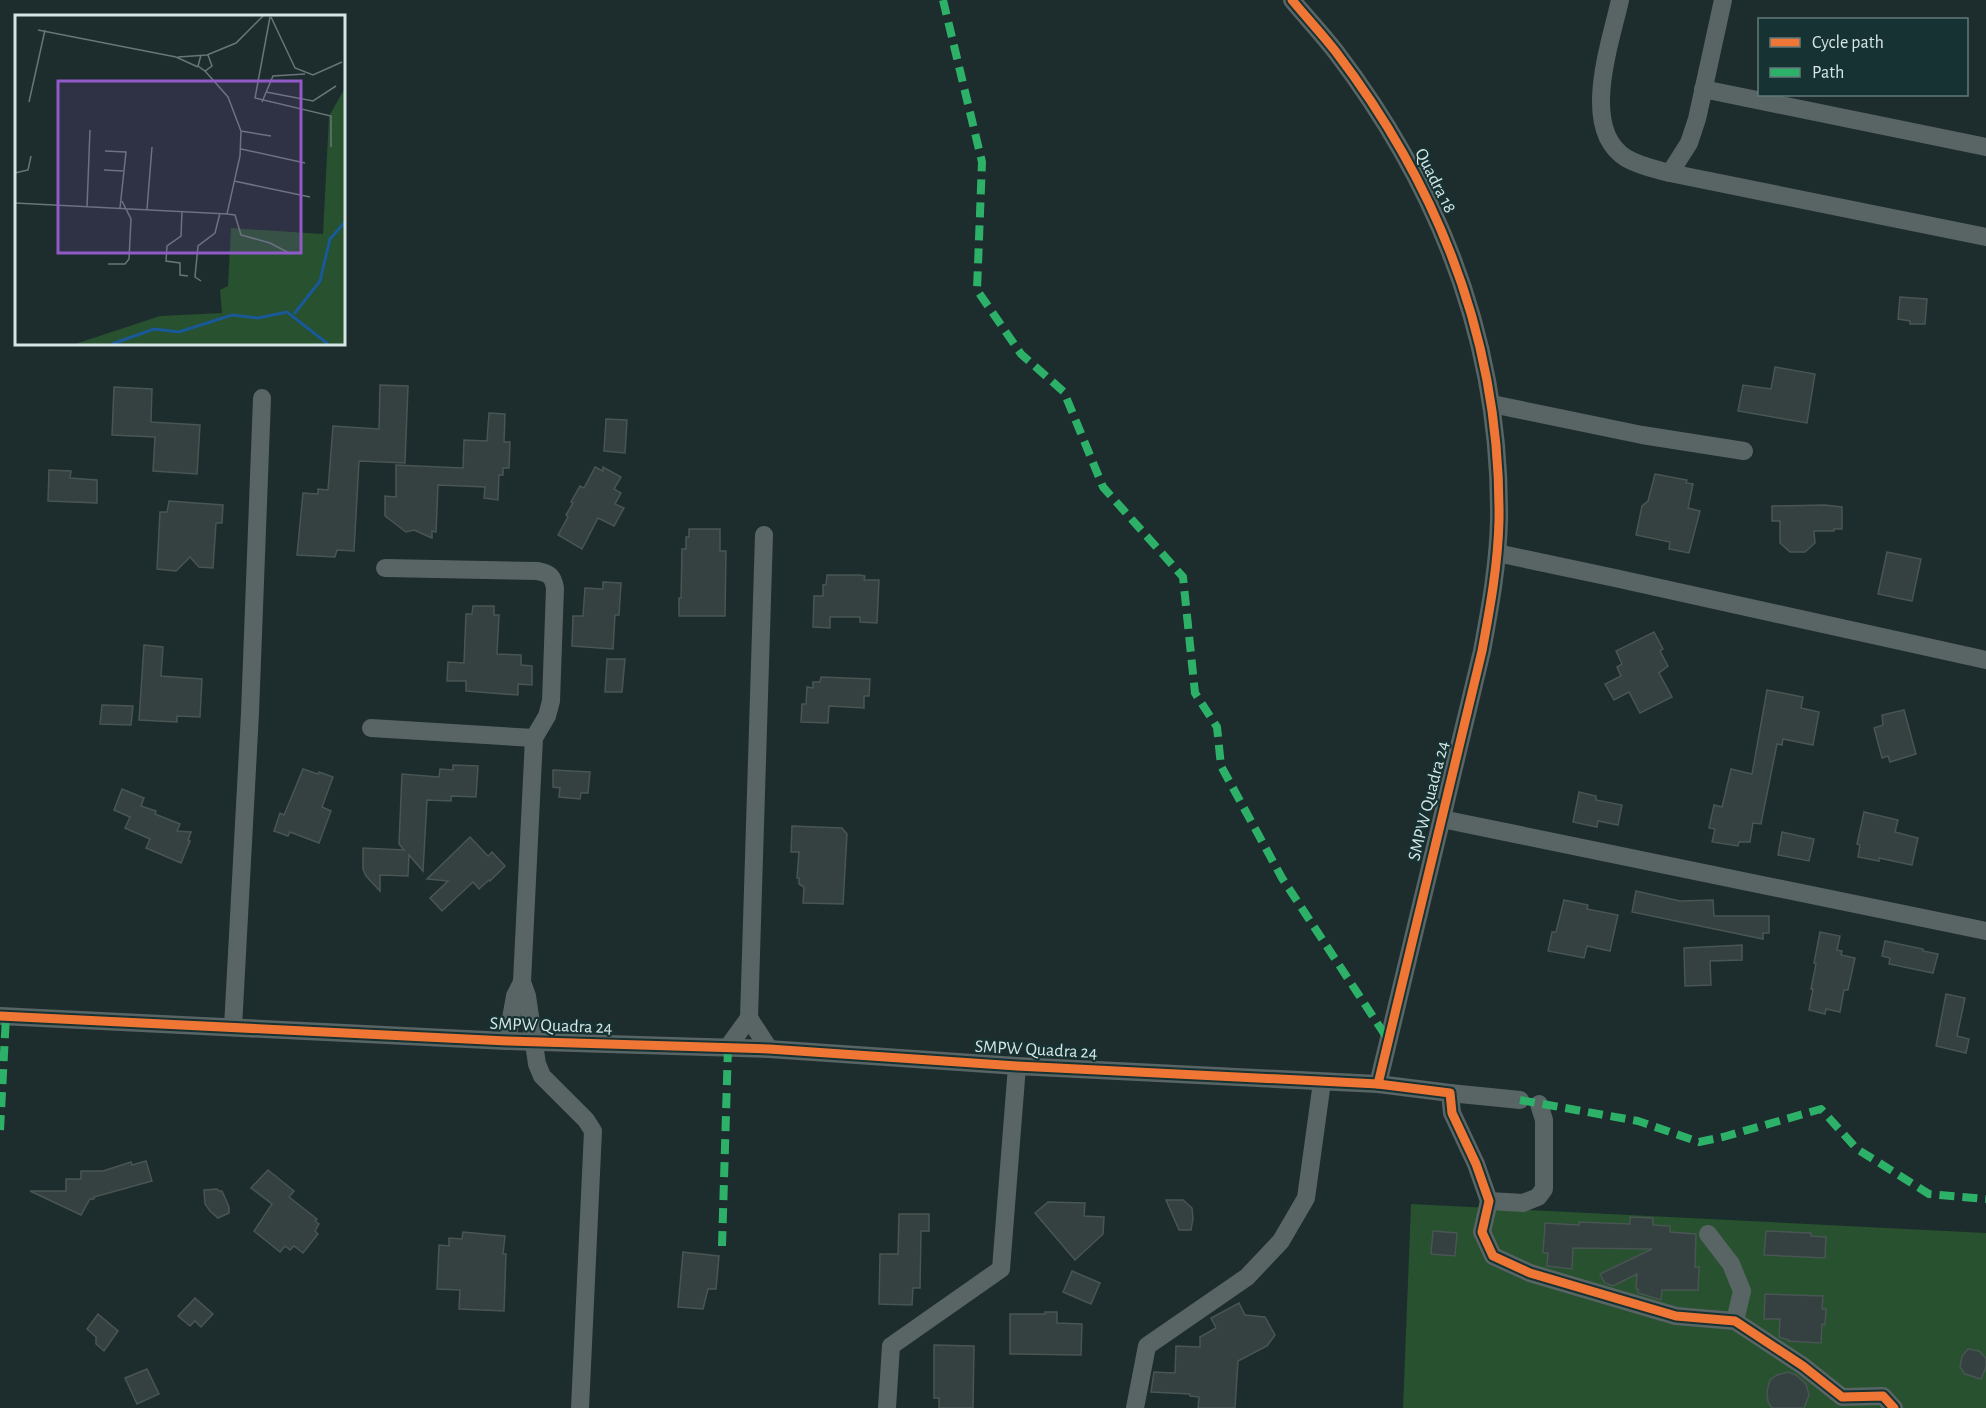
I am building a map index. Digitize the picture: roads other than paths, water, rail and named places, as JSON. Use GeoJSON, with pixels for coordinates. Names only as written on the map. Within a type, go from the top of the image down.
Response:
{"type":"FeatureCollection","features":[{"type":"Feature","properties":{"kind":"street","name":"Quadra 18"},"geometry":{"type":"LineString","coordinates":[[1292,0],[1335,51],[1360,86],[1391,132],[1429,201],[1464,289],[1485,366],[1492,404]]}},
{"type":"Feature","properties":{"kind":"street"},"geometry":{"type":"LineString","coordinates":[[1620,0],[1601,87],[1600,103],[1607,136],[1624,157],[1639,165],[1670,173],[1986,237]]}},
{"type":"Feature","properties":{"kind":"street"},"geometry":{"type":"LineString","coordinates":[[1670,173],[1689,144],[1723,0]]}},
{"type":"Feature","properties":{"kind":"street"},"geometry":{"type":"LineString","coordinates":[[1703,89],[1986,147]]}},
{"type":"Feature","properties":{"kind":"street"},"geometry":{"type":"LineString","coordinates":[[232,1027],[250,713],[262,398]]}},
{"type":"Feature","properties":{"kind":"street"},"geometry":{"type":"LineString","coordinates":[[1492,404],[1642,435],[1744,451]]}},
{"type":"Feature","properties":{"kind":"street","name":"SMPW Quadra 24"},"geometry":{"type":"LineString","coordinates":[[0,1016],[507,1041],[769,1049],[1017,1066],[1378,1084],[1482,651],[1493,591],[1497,553],[1498,471],[1492,404]]}},
{"type":"Feature","properties":{"kind":"street"},"geometry":{"type":"LineString","coordinates":[[728,1047],[748,1018],[764,536]]}},
{"type":"Feature","properties":{"kind":"street"},"geometry":{"type":"LineString","coordinates":[[1497,553],[1986,660]]}},
{"type":"Feature","properties":{"kind":"street"},"geometry":{"type":"LineString","coordinates":[[385,568],[537,571],[551,576],[555,588],[551,701],[547,716],[534,738],[522,982],[527,996],[537,1064],[542,1076],[586,1120],[593,1131],[580,1408]]}},
{"type":"Feature","properties":{"kind":"street"},"geometry":{"type":"LineString","coordinates":[[371,728],[534,738]]}},
{"type":"Feature","properties":{"kind":"street"},"geometry":{"type":"LineString","coordinates":[[1442,819],[1986,931]]}},
{"type":"Feature","properties":{"kind":"street"},"geometry":{"type":"LineString","coordinates":[[507,1041],[515,996],[522,982]]}},
{"type":"Feature","properties":{"kind":"street"},"geometry":{"type":"LineString","coordinates":[[748,1018],[769,1049]]}},
{"type":"Feature","properties":{"kind":"street"},"geometry":{"type":"LineString","coordinates":[[887,1408],[891,1346],[1001,1269],[1017,1066]]}},
{"type":"Feature","properties":{"kind":"street"},"geometry":{"type":"LineString","coordinates":[[1135,1408],[1147,1346],[1248,1277],[1281,1241],[1306,1198],[1322,1082]]}},
{"type":"Feature","properties":{"kind":"street"},"geometry":{"type":"LineString","coordinates":[[1378,1084],[1520,1100]]}},
{"type":"Feature","properties":{"kind":"street"},"geometry":{"type":"LineString","coordinates":[[1450,1093],[1452,1113],[1476,1164],[1489,1201],[1482,1232],[1493,1256],[1530,1273],[1676,1316],[1735,1321],[1803,1366],[1842,1397],[1883,1396],[1894,1408]]}},
{"type":"Feature","properties":{"kind":"street"},"geometry":{"type":"LineString","coordinates":[[1489,1201],[1523,1203],[1538,1197],[1544,1189],[1544,1120],[1539,1104]]}},
{"type":"Feature","properties":{"kind":"street"},"geometry":{"type":"LineString","coordinates":[[1708,1234],[1731,1264],[1742,1291],[1735,1321]]}}]}
